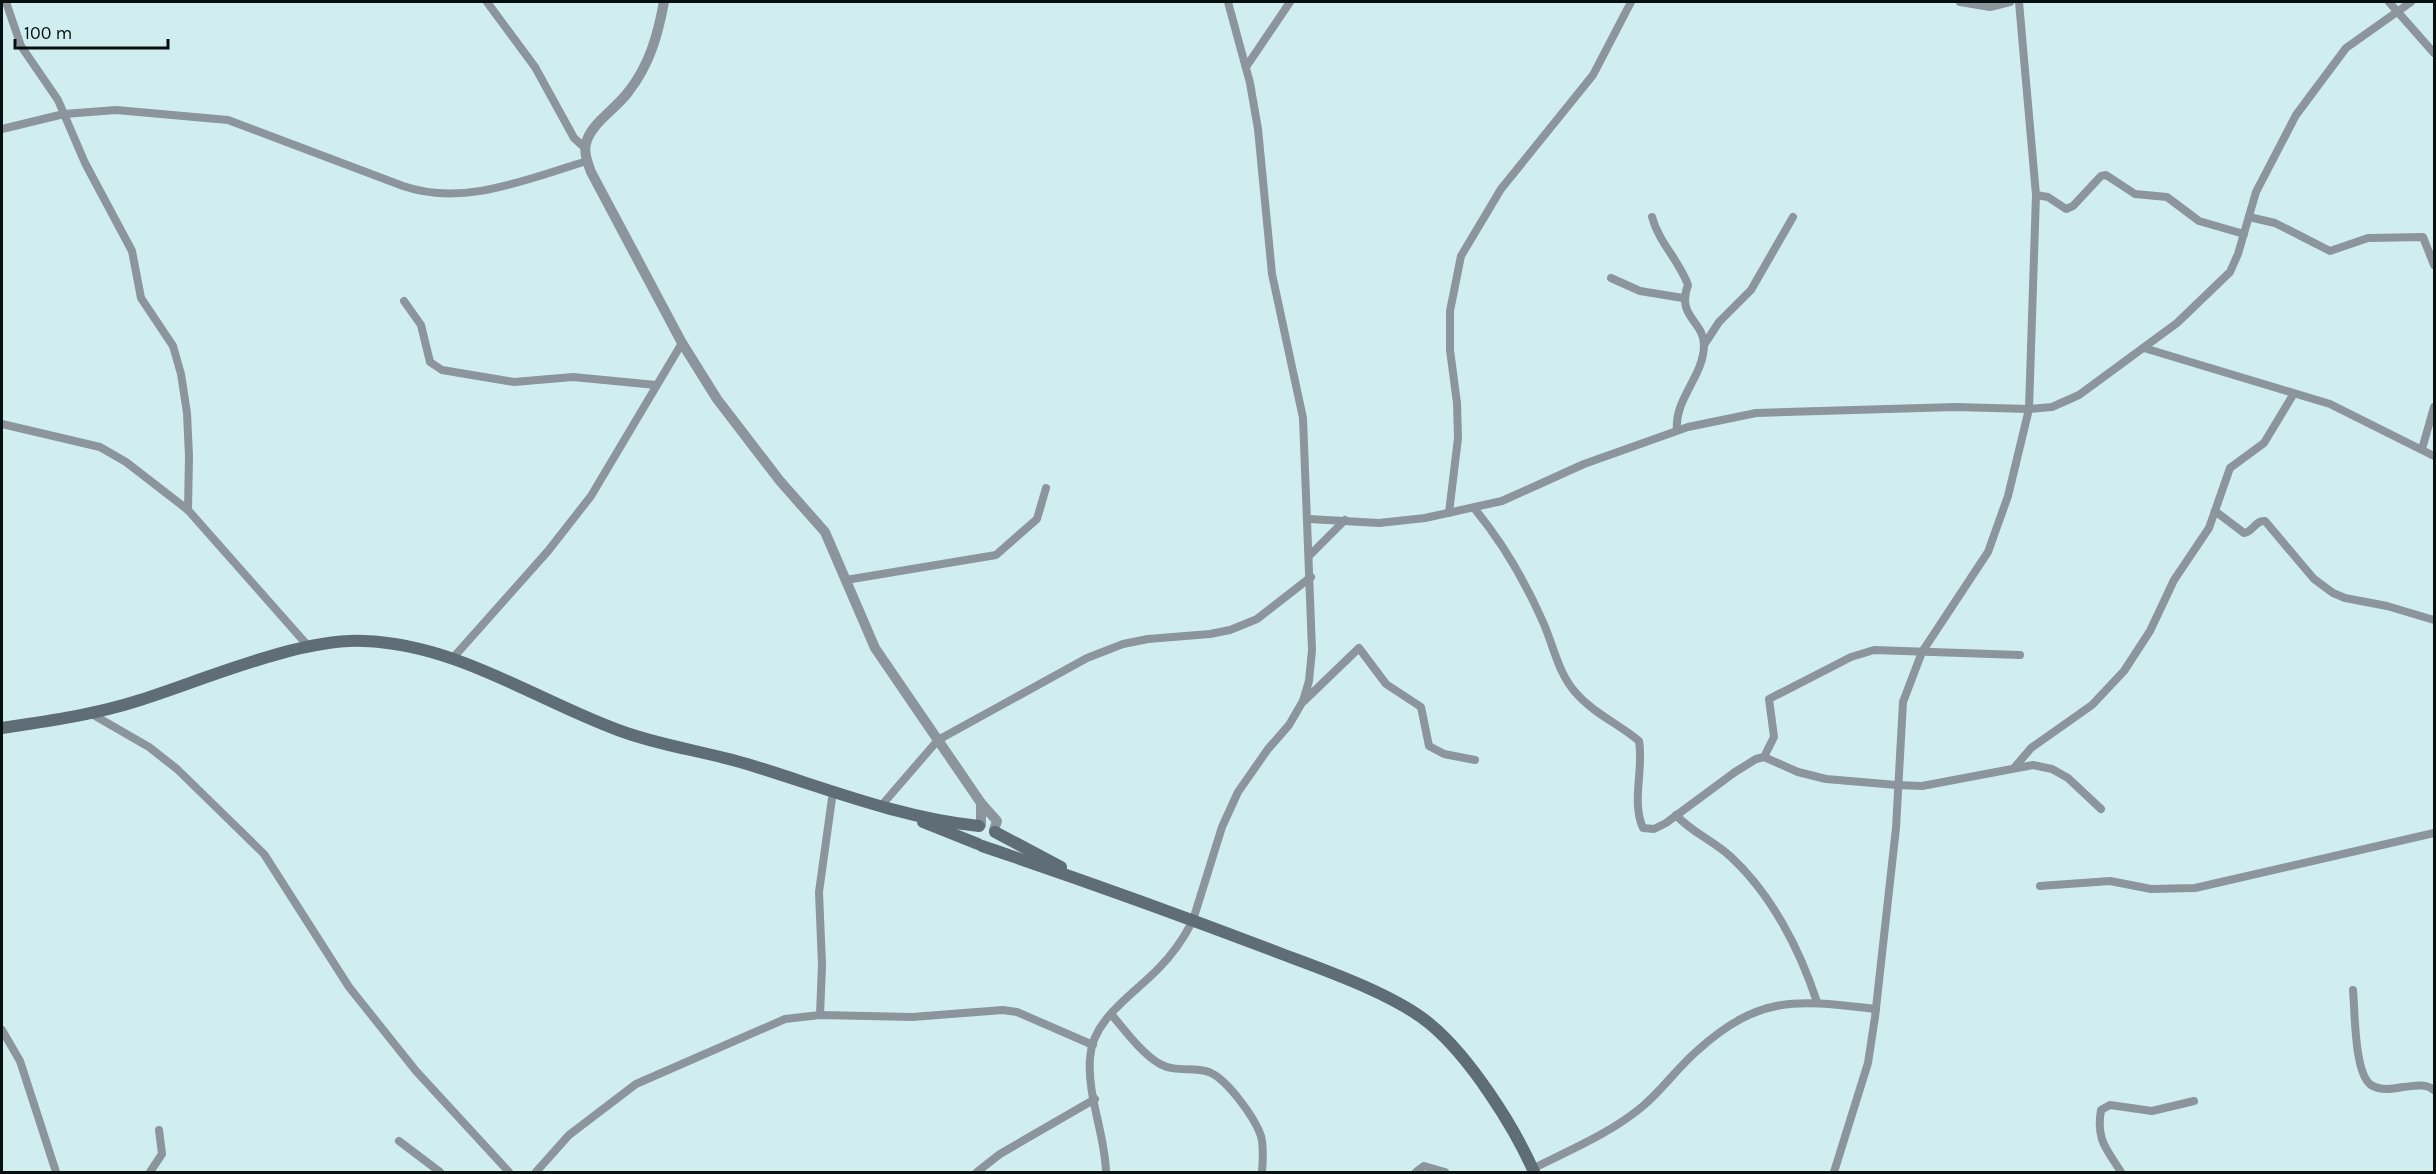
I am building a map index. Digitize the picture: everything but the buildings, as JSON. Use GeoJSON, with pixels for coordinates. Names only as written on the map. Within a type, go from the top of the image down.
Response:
{"type":"FeatureCollection","features":[{"type":"Feature","properties":{"kind":"main road"},"geometry":{"type":"LineString","coordinates":[[2,728],[90,713],[134,702],[309,647],[363,641],[392,644],[452,659],[487,671],[618,730],[743,763],[882,806],[991,826],[995,831],[1091,884]]}},
{"type":"Feature","properties":{"kind":"main road"},"geometry":{"type":"LineString","coordinates":[[898,810],[980,845],[1193,920],[1355,983],[1429,1022],[1469,1066],[1511,1128],[1533,1171]]}},
{"type":"Feature","properties":{"kind":"main road"},"geometry":{"type":"LineString","coordinates":[[980,825],[974,833],[980,845]]}},
{"type":"Feature","properties":{"kind":"main road"},"geometry":{"type":"LineString","coordinates":[[980,845],[994,841],[995,831]]}},
{"type":"Feature","properties":{"kind":"street"},"geometry":{"type":"LineString","coordinates":[[6,2],[21,46],[51,87],[85,163],[132,251],[141,298],[173,346],[181,374],[187,413],[188,510]]}},
{"type":"Feature","properties":{"kind":"street"},"geometry":{"type":"LineString","coordinates":[[487,2],[535,67],[574,138],[585,148]]}},
{"type":"Feature","properties":{"kind":"street"},"geometry":{"type":"LineString","coordinates":[[664,2],[658,39],[630,91],[588,137],[585,148],[587,161],[682,343],[717,399],[780,481],[825,532],[875,648],[981,803],[997,821],[995,831]]}},
{"type":"Feature","properties":{"kind":"street"},"geometry":{"type":"LineString","coordinates":[[1228,2],[1246,67],[1258,129],[1272,274],[1304,418],[1312,650],[1309,681],[1304,701]]}},
{"type":"Feature","properties":{"kind":"street"},"geometry":{"type":"LineString","coordinates":[[1246,67],[1290,2]]}},
{"type":"Feature","properties":{"kind":"street"},"geometry":{"type":"LineString","coordinates":[[1449,513],[1458,438],[1457,403],[1450,350],[1450,311],[1461,256],[1478,223],[1501,189],[1593,75],[1631,2]]}},
{"type":"Feature","properties":{"kind":"street"},"geometry":{"type":"LineString","coordinates":[[1960,2],[1990,7],[2010,2]]}},
{"type":"Feature","properties":{"kind":"street"},"geometry":{"type":"LineString","coordinates":[[1834,1173],[1868,1064],[1876,1009],[1896,828],[1902,702],[1922,652],[1988,552],[2008,496],[2029,409],[2036,195],[2019,2]]}},
{"type":"Feature","properties":{"kind":"street"},"geometry":{"type":"LineString","coordinates":[[2389,2],[2434,52]]}},
{"type":"Feature","properties":{"kind":"street"},"geometry":{"type":"LineString","coordinates":[[1309,519],[1378,523],[1474,508],[1502,501],[1584,464],[1677,430],[1731,416],[1756,413],[1955,407],[2029,409],[2052,407],[2079,395],[2177,323],[2230,272],[2256,192],[2296,115],[2346,48],[2395,11],[2411,2]]}},
{"type":"Feature","properties":{"kind":"street"},"geometry":{"type":"LineString","coordinates":[[2,129],[64,114],[116,110],[228,120],[413,189],[445,196],[512,183],[587,161]]}},
{"type":"Feature","properties":{"kind":"street"},"geometry":{"type":"LineString","coordinates":[[2036,195],[2048,197],[2066,209],[2083,197],[2101,176],[2106,175],[2135,194],[2167,197],[2199,221],[2244,234]]}},
{"type":"Feature","properties":{"kind":"street"},"geometry":{"type":"LineString","coordinates":[[1652,217],[1661,240],[1684,275],[1688,285],[1683,298],[1689,316],[1703,336],[1703,357],[1676,417],[1677,430]]}},
{"type":"Feature","properties":{"kind":"street"},"geometry":{"type":"LineString","coordinates":[[1704,345],[1719,322],[1751,290],[1793,217]]}},
{"type":"Feature","properties":{"kind":"street"},"geometry":{"type":"LineString","coordinates":[[2249,217],[2275,223],[2330,251],[2368,238],[2422,237],[2434,265]]}},
{"type":"Feature","properties":{"kind":"street"},"geometry":{"type":"LineString","coordinates":[[1611,278],[1640,291],[1683,298]]}},
{"type":"Feature","properties":{"kind":"street"},"geometry":{"type":"LineString","coordinates":[[404,301],[421,325],[430,362],[442,370],[514,382],[573,377],[656,385]]}},
{"type":"Feature","properties":{"kind":"street"},"geometry":{"type":"LineString","coordinates":[[452,659],[548,551],[591,496],[682,343]]}},
{"type":"Feature","properties":{"kind":"street"},"geometry":{"type":"LineString","coordinates":[[2144,348],[2293,395],[2330,404],[2434,456]]}},
{"type":"Feature","properties":{"kind":"street"},"geometry":{"type":"LineString","coordinates":[[2014,768],[2031,748],[2092,705],[2124,671],[2150,631],[2174,580],[2209,528],[2230,468],[2264,442],[2293,395]]}},
{"type":"Feature","properties":{"kind":"street"},"geometry":{"type":"LineString","coordinates":[[2422,449],[2434,407]]}},
{"type":"Feature","properties":{"kind":"street"},"geometry":{"type":"LineString","coordinates":[[2,424],[100,447],[126,462],[188,510],[309,647]]}},
{"type":"Feature","properties":{"kind":"street"},"geometry":{"type":"LineString","coordinates":[[846,580],[996,555],[1037,519],[1046,488]]}},
{"type":"Feature","properties":{"kind":"street"},"geometry":{"type":"LineString","coordinates":[[1474,508],[1497,535],[1544,624],[1559,667],[1576,693],[1639,741],[1641,753],[1637,815],[1643,828],[1654,829],[1735,772],[1764,757],[1774,737],[1768,703],[1774,695],[1851,657],[1874,650],[2020,654]]}},
{"type":"Feature","properties":{"kind":"street"},"geometry":{"type":"LineString","coordinates":[[2215,512],[2244,533],[2259,522],[2265,521],[2314,579],[2345,598],[2387,606],[2434,620]]}},
{"type":"Feature","properties":{"kind":"street"},"geometry":{"type":"LineString","coordinates":[[1310,555],[1345,520]]}},
{"type":"Feature","properties":{"kind":"street"},"geometry":{"type":"LineString","coordinates":[[882,806],[938,740],[1086,658],[1123,645],[1170,636],[1210,634],[1257,619],[1311,577]]}},
{"type":"Feature","properties":{"kind":"street"},"geometry":{"type":"LineString","coordinates":[[1106,1173],[1090,1077],[1090,1056],[1097,1033],[1111,1014],[1171,954],[1193,920],[1222,827],[1238,792],[1268,749],[1289,726],[1304,701],[1359,648],[1386,684],[1421,707],[1429,746],[1444,753],[1475,760]]}},
{"type":"Feature","properties":{"kind":"street"},"geometry":{"type":"LineString","coordinates":[[90,713],[149,747],[177,769],[264,854],[356,996],[416,1071],[508,1173]]}},
{"type":"Feature","properties":{"kind":"street"},"geometry":{"type":"LineString","coordinates":[[1764,757],[1798,772],[1826,779],[1922,786],[2033,765],[2052,770],[2068,778],[2101,809]]}},
{"type":"Feature","properties":{"kind":"street"},"geometry":{"type":"LineString","coordinates":[[820,1015],[822,965],[819,892],[833,791]]}},
{"type":"Feature","properties":{"kind":"street"},"geometry":{"type":"LineString","coordinates":[[980,825],[981,803]]}},
{"type":"Feature","properties":{"kind":"street"},"geometry":{"type":"LineString","coordinates":[[1676,815],[1731,857],[1762,891],[1804,961],[1817,1002]]}},
{"type":"Feature","properties":{"kind":"street"},"geometry":{"type":"LineString","coordinates":[[2040,886],[2110,881],[2151,889],[2195,888],[2434,833]]}},
{"type":"Feature","properties":{"kind":"street"},"geometry":{"type":"LineString","coordinates":[[2353,990],[2360,1063],[2365,1078],[2372,1085],[2384,1090],[2419,1085],[2434,1090]]}},
{"type":"Feature","properties":{"kind":"street"},"geometry":{"type":"LineString","coordinates":[[1533,1171],[1628,1118],[1646,1104],[1698,1050],[1753,1011],[1781,1004],[1817,1002],[1876,1009]]}},
{"type":"Feature","properties":{"kind":"street"},"geometry":{"type":"LineString","coordinates":[[536,1173],[569,1136],[636,1084],[785,1019],[820,1015],[912,1017],[1003,1010],[1017,1012],[1093,1045]]}},
{"type":"Feature","properties":{"kind":"street"},"geometry":{"type":"LineString","coordinates":[[1111,1014],[1159,1063],[1180,1071],[1208,1071],[1234,1093],[1261,1135],[1264,1155],[1262,1173]]}},
{"type":"Feature","properties":{"kind":"street"},"geometry":{"type":"LineString","coordinates":[[2,1030],[20,1061],[56,1173]]}},
{"type":"Feature","properties":{"kind":"street"},"geometry":{"type":"LineString","coordinates":[[977,1173],[1000,1154],[1095,1099]]}},
{"type":"Feature","properties":{"kind":"street"},"geometry":{"type":"LineString","coordinates":[[2121,1173],[2105,1148],[2097,1129],[2101,1110],[2110,1105],[2152,1111],[2194,1101]]}},
{"type":"Feature","properties":{"kind":"street"},"geometry":{"type":"LineString","coordinates":[[150,1173],[162,1154],[159,1130]]}},
{"type":"Feature","properties":{"kind":"street"},"geometry":{"type":"LineString","coordinates":[[399,1141],[440,1173]]}},
{"type":"Feature","properties":{"kind":"street"},"geometry":{"type":"LineString","coordinates":[[1416,1173],[1424,1166],[1445,1173]]}}]}
